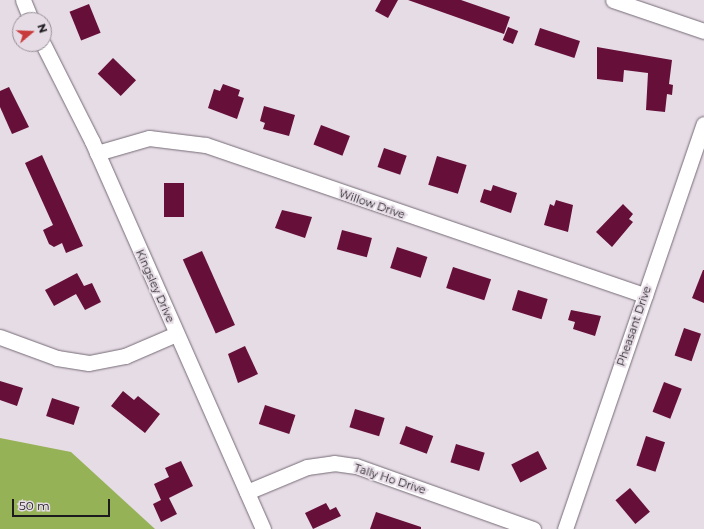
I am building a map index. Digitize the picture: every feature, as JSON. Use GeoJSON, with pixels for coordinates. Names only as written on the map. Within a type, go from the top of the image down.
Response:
{"type":"FeatureCollection","features":[{"type":"Feature","properties":{"kind":"street"},"geometry":{"type":"LineString","coordinates":[[23,0],[28,12]]}},
{"type":"Feature","properties":{"kind":"street"},"geometry":{"type":"LineString","coordinates":[[613,0],[704,32]]}},
{"type":"Feature","properties":{"kind":"street","name":"Kingsley Drive"},"geometry":{"type":"LineString","coordinates":[[47,52],[97,153],[263,529]]}},
{"type":"Feature","properties":{"kind":"street","name":"Pheasant Drive"},"geometry":{"type":"LineString","coordinates":[[565,529],[704,124]]}},
{"type":"Feature","properties":{"kind":"street","name":"Willow Drive"},"geometry":{"type":"LineString","coordinates":[[97,153],[149,138],[199,143],[645,295]]}},
{"type":"Feature","properties":{"kind":"street"},"geometry":{"type":"LineString","coordinates":[[0,337],[57,358],[89,363],[125,356],[176,334]]}},
{"type":"Feature","properties":{"kind":"street","name":"Tally Ho Drive"},"geometry":{"type":"LineString","coordinates":[[247,492],[307,467],[334,464],[356,466],[533,529]]}},
{"type":"Feature","properties":{"kind":"green space"},"geometry":{"type":"Polygon","coordinates":[[[0,438],[71,452],[155,529],[0,529],[0,438]]]}},
{"type":"Feature","properties":{"kind":"building"},"geometry":{"type":"Polygon","coordinates":[[[381,0],[398,0],[388,18],[375,11],[381,0]]]}},
{"type":"Feature","properties":{"kind":"building"},"geometry":{"type":"Polygon","coordinates":[[[408,0],[461,0],[510,17],[504,34],[408,0]]]}},
{"type":"Feature","properties":{"kind":"building"},"geometry":{"type":"Polygon","coordinates":[[[89,4],[101,33],[81,41],[70,12],[89,4]]]}},
{"type":"Feature","properties":{"kind":"building"},"geometry":{"type":"Polygon","coordinates":[[[508,27],[518,31],[513,44],[503,40],[508,27]]]}},
{"type":"Feature","properties":{"kind":"building"},"geometry":{"type":"Polygon","coordinates":[[[540,28],[580,41],[574,58],[534,45],[540,28]]]}},
{"type":"Feature","properties":{"kind":"building"},"geometry":{"type":"Polygon","coordinates":[[[597,47],[672,60],[669,84],[673,85],[672,95],[667,94],[665,112],[646,110],[648,73],[624,70],[623,82],[597,79],[597,47]]]}},
{"type":"Feature","properties":{"kind":"building"},"geometry":{"type":"Polygon","coordinates":[[[113,58],[136,80],[121,96],[98,74],[113,58]]]}},
{"type":"Feature","properties":{"kind":"building"},"geometry":{"type":"Polygon","coordinates":[[[223,84],[240,90],[238,96],[244,98],[237,119],[208,108],[214,89],[220,91],[223,84]]]}},
{"type":"Feature","properties":{"kind":"building"},"geometry":{"type":"Polygon","coordinates":[[[9,87],[29,127],[12,134],[0,107],[0,91],[9,87]]]}},
{"type":"Feature","properties":{"kind":"building"},"geometry":{"type":"Polygon","coordinates":[[[264,106],[295,115],[289,136],[263,129],[265,123],[260,121],[264,106]]]}},
{"type":"Feature","properties":{"kind":"building"},"geometry":{"type":"Polygon","coordinates":[[[321,125],[350,136],[342,156],[313,145],[321,125]]]}},
{"type":"Feature","properties":{"kind":"building"},"geometry":{"type":"Polygon","coordinates":[[[384,148],[407,156],[400,175],[377,167],[384,148]]]}},
{"type":"Feature","properties":{"kind":"building"},"geometry":{"type":"Polygon","coordinates":[[[42,155],[83,246],[66,253],[62,243],[54,247],[49,244],[43,230],[53,225],[25,163],[42,155]]]}},
{"type":"Feature","properties":{"kind":"building"},"geometry":{"type":"Polygon","coordinates":[[[437,156],[467,165],[458,194],[428,185],[437,156]]]}},
{"type":"Feature","properties":{"kind":"building"},"geometry":{"type":"Polygon","coordinates":[[[164,183],[184,183],[184,217],[164,217],[164,183]]]}},
{"type":"Feature","properties":{"kind":"building"},"geometry":{"type":"Polygon","coordinates":[[[493,185],[517,193],[511,213],[480,202],[484,189],[491,191],[493,185]]]}},
{"type":"Feature","properties":{"kind":"building"},"geometry":{"type":"Polygon","coordinates":[[[556,200],[573,205],[568,232],[544,225],[550,204],[554,206],[556,200]]]}},
{"type":"Feature","properties":{"kind":"building"},"geometry":{"type":"Polygon","coordinates":[[[623,204],[633,214],[629,219],[633,222],[612,247],[596,232],[623,204]]]}},
{"type":"Feature","properties":{"kind":"building"},"geometry":{"type":"Polygon","coordinates":[[[282,210],[312,217],[305,238],[275,228],[282,210]]]}},
{"type":"Feature","properties":{"kind":"building"},"geometry":{"type":"Polygon","coordinates":[[[342,230],[372,238],[367,257],[337,249],[342,230]]]}},
{"type":"Feature","properties":{"kind":"building"},"geometry":{"type":"Polygon","coordinates":[[[397,247],[427,257],[421,278],[390,268],[397,247]]]}},
{"type":"Feature","properties":{"kind":"building"},"geometry":{"type":"Polygon","coordinates":[[[202,251],[235,325],[216,334],[183,260],[202,251]]]}},
{"type":"Feature","properties":{"kind":"building"},"geometry":{"type":"Polygon","coordinates":[[[453,267],[491,279],[484,300],[446,288],[453,267]]]}},
{"type":"Feature","properties":{"kind":"building"},"geometry":{"type":"Polygon","coordinates":[[[704,270],[704,303],[692,298],[704,270]]]}},
{"type":"Feature","properties":{"kind":"building"},"geometry":{"type":"Polygon","coordinates":[[[77,273],[84,286],[92,283],[101,302],[85,310],[76,294],[54,306],[45,290],[77,273]]]}},
{"type":"Feature","properties":{"kind":"building"},"geometry":{"type":"Polygon","coordinates":[[[518,290],[548,299],[542,319],[512,310],[518,290]]]}},
{"type":"Feature","properties":{"kind":"building"},"geometry":{"type":"Polygon","coordinates":[[[571,310],[601,316],[595,336],[573,329],[575,322],[568,320],[571,310]]]}},
{"type":"Feature","properties":{"kind":"building"},"geometry":{"type":"Polygon","coordinates":[[[684,328],[701,334],[692,361],[675,355],[684,328]]]}},
{"type":"Feature","properties":{"kind":"building"},"geometry":{"type":"Polygon","coordinates":[[[245,346],[258,374],[238,383],[228,354],[245,346]]]}},
{"type":"Feature","properties":{"kind":"building"},"geometry":{"type":"Polygon","coordinates":[[[0,381],[23,388],[17,406],[0,400],[0,381]]]}},
{"type":"Feature","properties":{"kind":"building"},"geometry":{"type":"Polygon","coordinates":[[[664,382],[682,389],[670,419],[653,412],[664,382]]]}},
{"type":"Feature","properties":{"kind":"building"},"geometry":{"type":"Polygon","coordinates":[[[123,391],[134,400],[138,396],[160,414],[145,433],[111,406],[123,391]]]}},
{"type":"Feature","properties":{"kind":"building"},"geometry":{"type":"Polygon","coordinates":[[[52,398],[80,407],[74,425],[46,416],[52,398]]]}},
{"type":"Feature","properties":{"kind":"building"},"geometry":{"type":"Polygon","coordinates":[[[265,405],[295,415],[289,434],[259,424],[265,405]]]}},
{"type":"Feature","properties":{"kind":"building"},"geometry":{"type":"Polygon","coordinates":[[[355,409],[385,418],[379,436],[349,427],[355,409]]]}},
{"type":"Feature","properties":{"kind":"building"},"geometry":{"type":"Polygon","coordinates":[[[406,426],[433,436],[427,454],[400,444],[406,426]]]}},
{"type":"Feature","properties":{"kind":"building"},"geometry":{"type":"Polygon","coordinates":[[[646,436],[665,442],[655,472],[636,465],[646,436]]]}},
{"type":"Feature","properties":{"kind":"building"},"geometry":{"type":"Polygon","coordinates":[[[456,444],[485,453],[479,471],[450,462],[456,444]]]}},
{"type":"Feature","properties":{"kind":"building"},"geometry":{"type":"Polygon","coordinates":[[[538,451],[547,469],[520,482],[511,465],[538,451]]]}},
{"type":"Feature","properties":{"kind":"building"},"geometry":{"type":"Polygon","coordinates":[[[181,461],[193,486],[169,498],[177,514],[161,522],[153,504],[161,500],[154,484],[169,477],[165,468],[181,461]]]}},
{"type":"Feature","properties":{"kind":"building"},"geometry":{"type":"Polygon","coordinates":[[[630,488],[650,512],[635,524],[615,500],[630,488]]]}},
{"type":"Feature","properties":{"kind":"building"},"geometry":{"type":"Polygon","coordinates":[[[326,503],[330,510],[336,507],[341,516],[313,529],[305,513],[326,503]]]}},
{"type":"Feature","properties":{"kind":"building"},"geometry":{"type":"Polygon","coordinates":[[[376,512],[421,527],[421,529],[370,529],[376,512]]]}}]}
